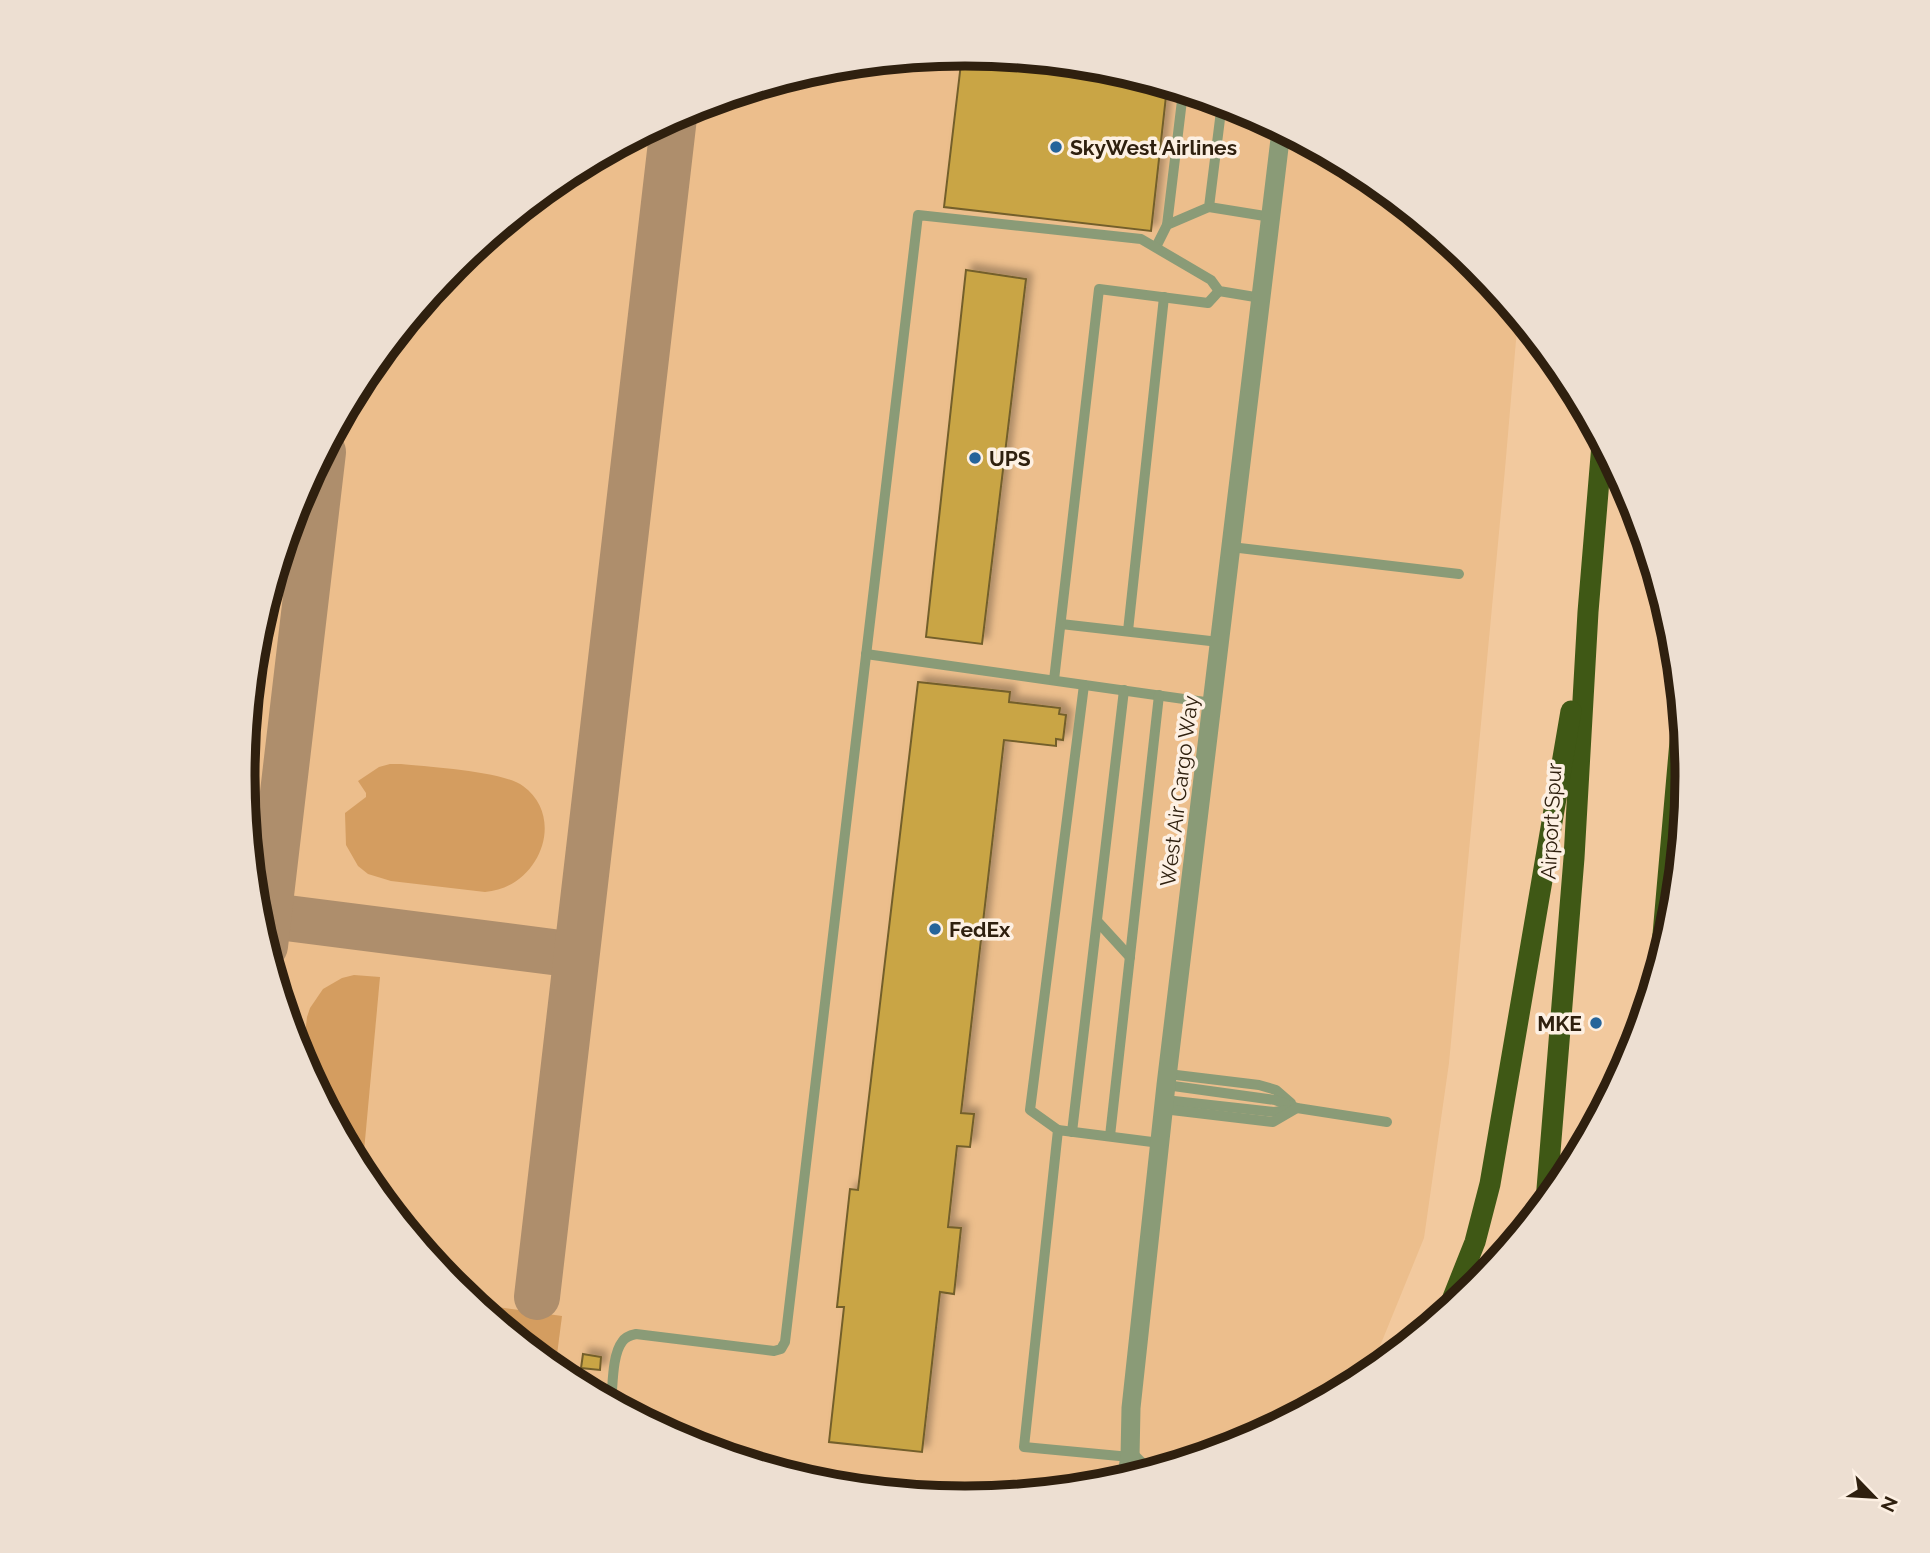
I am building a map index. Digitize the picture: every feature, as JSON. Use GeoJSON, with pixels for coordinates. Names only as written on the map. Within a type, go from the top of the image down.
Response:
{"type":"FeatureCollection","features":[{"type":"Feature","properties":{"kind":"highway","name":"Airport Spur"},"geometry":{"type":"LineString","coordinates":[[1548,1181],[1574,858],[1588,612],[1602,461]]}},
{"type":"Feature","properties":{"kind":"highway"},"geometry":{"type":"LineString","coordinates":[[1457,1289],[1475,1242],[1492,1171],[1588,612]]}},
{"type":"Feature","properties":{"kind":"highway"},"geometry":{"type":"LineString","coordinates":[[1669,872],[1673,819]]}},
{"type":"Feature","properties":{"kind":"street","name":"West Air Cargo Way"},"geometry":{"type":"LineString","coordinates":[[1128,1467],[1131,1408],[1165,1092],[1280,140]]}},
{"type":"Feature","properties":{"kind":"street"},"geometry":{"type":"LineString","coordinates":[[1130,1457],[1138,1465]]}},
{"type":"Feature","properties":{"kind":"lane"},"geometry":{"type":"LineString","coordinates":[[1156,247],[1167,225],[1182,101]]}},
{"type":"Feature","properties":{"kind":"lane"},"geometry":{"type":"LineString","coordinates":[[1209,207],[1221,115]]}},
{"type":"Feature","properties":{"kind":"lane"},"geometry":{"type":"LineString","coordinates":[[1167,225],[1209,207],[1271,218]]}},
{"type":"Feature","properties":{"kind":"lane"},"geometry":{"type":"LineString","coordinates":[[612,1392],[616,1356],[622,1341],[630,1335],[774,1350],[781,1349],[785,1342],[918,215],[1141,239],[1211,279],[1219,291],[1261,298]]}},
{"type":"Feature","properties":{"kind":"lane"},"geometry":{"type":"LineString","coordinates":[[1054,680],[1100,289],[1208,303],[1219,291]]}},
{"type":"Feature","properties":{"kind":"lane"},"geometry":{"type":"LineString","coordinates":[[1128,631],[1164,297]]}},
{"type":"Feature","properties":{"kind":"lane"},"geometry":{"type":"LineString","coordinates":[[1231,547],[1459,574]]}},
{"type":"Feature","properties":{"kind":"lane"},"geometry":{"type":"LineString","coordinates":[[1061,624],[1219,642]]}},
{"type":"Feature","properties":{"kind":"lane"},"geometry":{"type":"LineString","coordinates":[[866,654],[1212,703]]}},
{"type":"Feature","properties":{"kind":"lane"},"geometry":{"type":"LineString","coordinates":[[1084,685],[1030,1110],[1058,1130],[1160,1143]]}},
{"type":"Feature","properties":{"kind":"lane"},"geometry":{"type":"LineString","coordinates":[[1072,1132],[1124,690]]}},
{"type":"Feature","properties":{"kind":"lane"},"geometry":{"type":"LineString","coordinates":[[1110,1136],[1159,695]]}},
{"type":"Feature","properties":{"kind":"lane"},"geometry":{"type":"LineString","coordinates":[[1097,921],[1130,957]]}},
{"type":"Feature","properties":{"kind":"lane"},"geometry":{"type":"LineString","coordinates":[[1165,1092],[1259,1086],[1276,1090],[1297,1108]]}},
{"type":"Feature","properties":{"kind":"lane"},"geometry":{"type":"LineString","coordinates":[[1165,1092],[1274,1112],[1297,1108],[1387,1122]]}},
{"type":"Feature","properties":{"kind":"lane"},"geometry":{"type":"LineString","coordinates":[[1058,1130],[1024,1447],[1130,1457]]}},
{"type":"Feature","properties":{"kind":"shaded area"},"geometry":{"type":"Polygon","coordinates":[[[965,66],[1058,73],[1104,80],[1193,104],[1279,140],[1320,162],[1397,213],[1433,243],[1467,274],[1517,330],[1449,1063],[1424,1238],[1378,1351],[1359,1367],[1279,1413],[1193,1449],[1149,1462],[1104,1473],[1011,1485],[919,1485],[872,1480],[826,1473],[737,1449],[651,1413],[610,1391],[533,1340],[497,1310],[431,1245],[402,1209],[350,1132],[328,1091],[309,1048],[279,960],[261,869],[257,823],[255,776],[261,684],[279,593],[293,548],[328,462],[350,421],[402,344],[431,308],[463,274],[533,213],[571,186],[651,140],[737,104],[781,91],[826,80],[919,68],[965,66]]]}},
{"type":"Feature","properties":{"kind":"shaded area"},"geometry":{"type":"Polygon","coordinates":[[[390,764],[483,773],[523,786],[536,800],[543,816],[545,833],[541,849],[532,865],[520,878],[504,888],[485,892],[391,881],[368,874],[358,866],[346,845],[345,813],[366,797],[358,781],[379,767],[390,764]]]}},
{"type":"Feature","properties":{"kind":"shaded area"},"geometry":{"type":"Polygon","coordinates":[[[354,975],[380,977],[364,1154],[328,1091],[305,1037],[310,1008],[323,989],[342,978],[354,975]]]}},
{"type":"Feature","properties":{"kind":"shaded area"},"geometry":{"type":"Polygon","coordinates":[[[493,1307],[562,1316],[557,1357],[493,1307]]]}},
{"type":"Feature","properties":{"kind":"building","name":"SkyWest Airlines"},"geometry":{"type":"Polygon","coordinates":[[[961,66],[1058,73],[1104,80],[1166,96],[1151,231],[944,207],[961,66]]]}},
{"type":"Feature","properties":{"kind":"building","name":"UPS"},"geometry":{"type":"Polygon","coordinates":[[[966,270],[1026,279],[982,644],[926,637],[966,270]]]}},
{"type":"Feature","properties":{"kind":"building","name":"FedEx"},"geometry":{"type":"Polygon","coordinates":[[[918,682],[1010,692],[1009,702],[1060,708],[1059,714],[1066,715],[1063,740],[1056,739],[1056,746],[1004,740],[961,1113],[974,1114],[970,1147],[957,1146],[948,1227],[961,1228],[954,1294],[940,1292],[922,1452],[829,1442],[844,1307],[837,1307],[850,1189],[858,1190],[918,682]]]}},
{"type":"Feature","properties":{"kind":"building"},"geometry":{"type":"Polygon","coordinates":[[[583,1354],[601,1357],[600,1370],[581,1368],[583,1354]]]}},
{"type":"Feature","properties":{"kind":"taxiway"},"geometry":{"type":"LineString","coordinates":[[537,1297],[672,130]]}},
{"type":"Feature","properties":{"kind":"taxiway"},"geometry":{"type":"LineString","coordinates":[[269,914],[320,481]]}},
{"type":"Feature","properties":{"kind":"taxiway"},"geometry":{"type":"LineString","coordinates":[[269,916],[576,955]]}},
{"type":"Feature","properties":{"kind":"place","name":"SkyWest Airlines"},"geometry":{"type":"Point","coordinates":[1056,147]}},
{"type":"Feature","properties":{"kind":"place","name":"UPS"},"geometry":{"type":"Point","coordinates":[975,458]}},
{"type":"Feature","properties":{"kind":"place","name":"FedEx"},"geometry":{"type":"Point","coordinates":[935,929]}},
{"type":"Feature","properties":{"kind":"place","name":"MKE"},"geometry":{"type":"Point","coordinates":[1596,1023]}}]}
